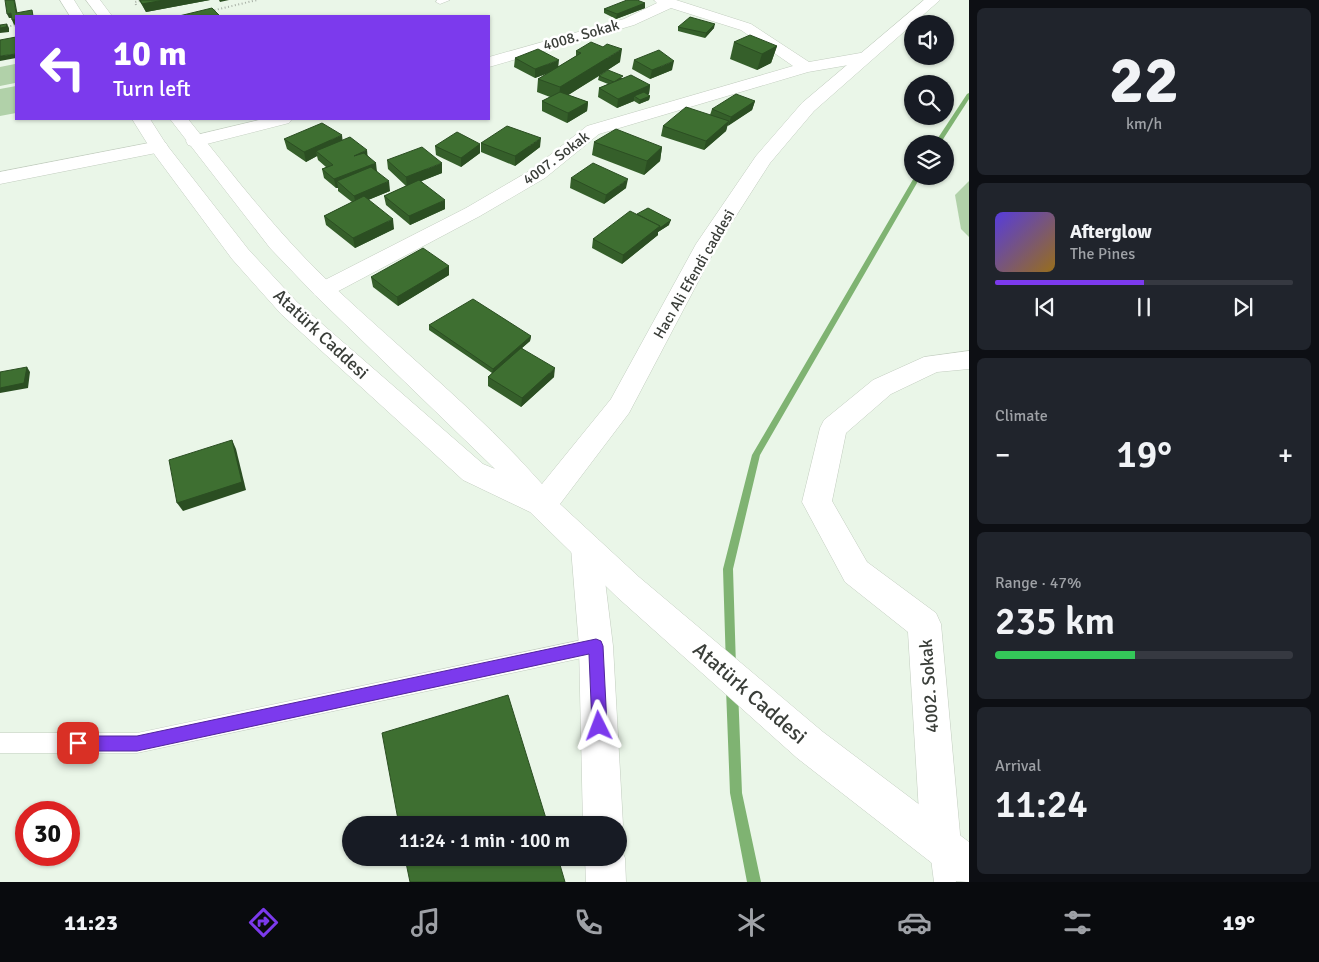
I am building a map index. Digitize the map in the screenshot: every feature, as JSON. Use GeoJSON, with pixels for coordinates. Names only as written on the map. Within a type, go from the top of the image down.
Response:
{"type":"FeatureCollection","features":[{"type":"Feature","properties":{"kind":"street"},"geometry":{"type":"LineString","coordinates":[[67,0],[76,15]]}},
{"type":"Feature","properties":{"kind":"street"},"geometry":{"type":"LineString","coordinates":[[93,0],[104,15]]}},
{"type":"Feature","properties":{"kind":"street","name":"Hacı Ali Efendi caddesi"},"geometry":{"type":"LineString","coordinates":[[542,505],[620,406],[707,244],[763,160],[808,107],[933,0]]}},
{"type":"Feature","properties":{"kind":"street","name":"4008. Sokak"},"geometry":{"type":"LineString","coordinates":[[490,62],[629,22],[666,1],[746,28],[806,67]]}},
{"type":"Feature","properties":{"kind":"street","name":"4007. Sokak"},"geometry":{"type":"LineString","coordinates":[[323,290],[473,212],[538,174],[592,130],[806,67],[866,57]]}},
{"type":"Feature","properties":{"kind":"street","name":"Atatürk Caddesi"},"geometry":{"type":"LineString","coordinates":[[142,120],[159,147],[240,254],[289,308],[474,472],[542,505]]}},
{"type":"Feature","properties":{"kind":"street","name":"Atatürk Caddesi"},"geometry":{"type":"LineString","coordinates":[[180,120],[194,141],[278,243],[323,290],[499,454],[542,505],[586,548],[628,587],[810,745],[955,856]]}},
{"type":"Feature","properties":{"kind":"street"},"geometry":{"type":"LineString","coordinates":[[194,141],[279,120]]}},
{"type":"Feature","properties":{"kind":"street"},"geometry":{"type":"LineString","coordinates":[[0,178],[159,147]]}},
{"type":"Feature","properties":{"kind":"street","name":"4002. Sokak"},"geometry":{"type":"LineString","coordinates":[[955,856],[924,624],[856,572],[817,502],[834,428],[882,387],[932,363],[969,360]]}},
{"type":"Feature","properties":{"kind":"street"},"geometry":{"type":"LineString","coordinates":[[586,548],[596,646],[603,816]]}},
{"type":"Feature","properties":{"kind":"street"},"geometry":{"type":"LineString","coordinates":[[605,866],[606,882]]}},
{"type":"Feature","properties":{"kind":"lane"},"geometry":{"type":"LineString","coordinates":[[0,743],[137,743],[596,646]]}},
{"type":"Feature","properties":{"kind":"lane"},"geometry":{"type":"LineString","coordinates":[[945,882],[955,856]]}},
{"type":"Feature","properties":{"kind":"path"},"geometry":{"type":"LineString","coordinates":[[136,5],[135,2],[144,0]]}},
{"type":"Feature","properties":{"kind":"path"},"geometry":{"type":"LineString","coordinates":[[209,12],[257,0]]}},
{"type":"Feature","properties":{"kind":"path"},"geometry":{"type":"LineString","coordinates":[[0,28],[15,25]]}},
{"type":"Feature","properties":{"kind":"green space"},"geometry":{"type":"Polygon","coordinates":[[[15,64],[15,83],[0,86],[0,67],[15,64]]]}},
{"type":"Feature","properties":{"kind":"green space"},"geometry":{"type":"Polygon","coordinates":[[[15,86],[15,113],[0,116],[0,89],[15,86]]]}},
{"type":"Feature","properties":{"kind":"green space"},"geometry":{"type":"Polygon","coordinates":[[[969,181],[969,237],[961,229],[955,195],[969,181]]]}},
{"type":"Feature","properties":{"kind":"building"},"geometry":{"type":"Polygon","coordinates":[[[5,0],[14,0],[16,13],[32,10],[33,15],[15,15],[15,19],[12,20],[11,13],[7,14],[5,0]]]}},
{"type":"Feature","properties":{"kind":"building"},"geometry":{"type":"Polygon","coordinates":[[[140,0],[164,0],[142,4],[140,0]]]}},
{"type":"Feature","properties":{"kind":"building"},"geometry":{"type":"Polygon","coordinates":[[[627,0],[637,0],[645,3],[617,14],[604,9],[627,0]]]}},
{"type":"Feature","properties":{"kind":"building"},"geometry":{"type":"Polygon","coordinates":[[[212,8],[219,15],[183,15],[212,8]]]}},
{"type":"Feature","properties":{"kind":"building"},"geometry":{"type":"Polygon","coordinates":[[[690,17],[715,24],[706,33],[678,27],[690,17]]]}},
{"type":"Feature","properties":{"kind":"building"},"geometry":{"type":"Polygon","coordinates":[[[7,24],[6,27],[0,28],[0,25],[7,24]]]}},
{"type":"Feature","properties":{"kind":"building"},"geometry":{"type":"Polygon","coordinates":[[[750,35],[777,46],[762,54],[734,42],[750,35]]]}},
{"type":"Feature","properties":{"kind":"building"},"geometry":{"type":"Polygon","coordinates":[[[15,37],[15,54],[0,56],[0,40],[15,37]]]}},
{"type":"Feature","properties":{"kind":"building"},"geometry":{"type":"Polygon","coordinates":[[[591,42],[603,47],[607,44],[622,49],[560,87],[538,79],[581,53],[576,51],[591,42]]]}},
{"type":"Feature","properties":{"kind":"building"},"geometry":{"type":"Polygon","coordinates":[[[538,49],[559,60],[535,69],[515,58],[538,49]]]}},
{"type":"Feature","properties":{"kind":"building"},"geometry":{"type":"Polygon","coordinates":[[[659,50],[674,61],[652,70],[634,60],[659,50]]]}},
{"type":"Feature","properties":{"kind":"building"},"geometry":{"type":"Polygon","coordinates":[[[608,70],[623,76],[614,82],[599,76],[608,70]]]}},
{"type":"Feature","properties":{"kind":"building"},"geometry":{"type":"Polygon","coordinates":[[[631,75],[650,85],[618,99],[599,88],[631,75]]]}},
{"type":"Feature","properties":{"kind":"building"},"geometry":{"type":"Polygon","coordinates":[[[560,92],[588,102],[568,113],[542,101],[560,92]]]}},
{"type":"Feature","properties":{"kind":"building"},"geometry":{"type":"Polygon","coordinates":[[[644,92],[650,96],[640,100],[634,96],[644,92]]]}},
{"type":"Feature","properties":{"kind":"building"},"geometry":{"type":"Polygon","coordinates":[[[736,94],[755,101],[731,117],[712,109],[736,94]]]}},
{"type":"Feature","properties":{"kind":"building"},"geometry":{"type":"Polygon","coordinates":[[[686,107],[729,121],[706,141],[663,126],[686,107]]]}},
{"type":"Feature","properties":{"kind":"building"},"geometry":{"type":"Polygon","coordinates":[[[322,123],[342,135],[304,152],[284,139],[322,123]]]}},
{"type":"Feature","properties":{"kind":"building"},"geometry":{"type":"Polygon","coordinates":[[[507,126],[541,138],[515,156],[481,143],[507,126]]]}},
{"type":"Feature","properties":{"kind":"building"},"geometry":{"type":"Polygon","coordinates":[[[616,129],[662,147],[647,161],[594,142],[616,129]]]}},
{"type":"Feature","properties":{"kind":"building"},"geometry":{"type":"Polygon","coordinates":[[[457,132],[480,144],[461,158],[435,146],[457,132]]]}},
{"type":"Feature","properties":{"kind":"building"},"geometry":{"type":"Polygon","coordinates":[[[350,137],[367,150],[354,156],[364,153],[376,163],[334,179],[322,169],[333,165],[316,151],[350,137]]]}},
{"type":"Feature","properties":{"kind":"building"},"geometry":{"type":"Polygon","coordinates":[[[422,147],[442,163],[406,177],[387,160],[422,147]]]}},
{"type":"Feature","properties":{"kind":"building"},"geometry":{"type":"Polygon","coordinates":[[[593,163],[628,179],[606,195],[571,178],[593,163]]]}},
{"type":"Feature","properties":{"kind":"building"},"geometry":{"type":"Polygon","coordinates":[[[371,167],[389,181],[354,196],[337,181],[371,167]]]}},
{"type":"Feature","properties":{"kind":"building"},"geometry":{"type":"Polygon","coordinates":[[[419,180],[445,200],[409,216],[384,196],[419,180]]]}},
{"type":"Feature","properties":{"kind":"building"},"geometry":{"type":"Polygon","coordinates":[[[364,196],[393,219],[353,238],[324,216],[364,196]]]}},
{"type":"Feature","properties":{"kind":"building"},"geometry":{"type":"Polygon","coordinates":[[[648,208],[671,220],[660,228],[660,226],[637,214],[648,208]]]}},
{"type":"Feature","properties":{"kind":"building"},"geometry":{"type":"Polygon","coordinates":[[[630,211],[660,226],[623,255],[593,239],[630,211]]]}},
{"type":"Feature","properties":{"kind":"building"},"geometry":{"type":"Polygon","coordinates":[[[423,248],[449,266],[397,297],[371,277],[423,248]]]}},
{"type":"Feature","properties":{"kind":"building"},"geometry":{"type":"Polygon","coordinates":[[[473,299],[531,336],[493,369],[429,325],[473,299]]]}},
{"type":"Feature","properties":{"kind":"building"},"geometry":{"type":"Polygon","coordinates":[[[521,348],[555,368],[522,398],[488,377],[521,348]]]}},
{"type":"Feature","properties":{"kind":"building"},"geometry":{"type":"Polygon","coordinates":[[[27,367],[24,383],[0,388],[0,372],[27,367]]]}},
{"type":"Feature","properties":{"kind":"building"},"geometry":{"type":"Polygon","coordinates":[[[232,440],[242,482],[177,503],[169,460],[232,440]]]}},
{"type":"Feature","properties":{"kind":"building"},"geometry":{"type":"Polygon","coordinates":[[[508,695],[545,816],[397,816],[382,733],[508,695]]]}},
{"type":"Feature","properties":{"kind":"building"},"geometry":{"type":"Polygon","coordinates":[[[407,866],[560,866],[565,882],[410,882],[407,866]]]}},
{"type":"Feature","properties":{"kind":"waterway"},"geometry":{"type":"LineString","coordinates":[[943,135],[969,95]]}},
{"type":"Feature","properties":{"kind":"waterway"},"geometry":{"type":"LineString","coordinates":[[731,667],[728,569],[756,455],[913,185]]}},
{"type":"Feature","properties":{"kind":"waterway"},"geometry":{"type":"LineString","coordinates":[[732,689],[736,793],[754,882]]}},
{"type":"Feature","properties":{"kind":"route"},"geometry":{"type":"LineString","coordinates":[[78,743],[137,743],[596,646],[599,726]]}}]}
